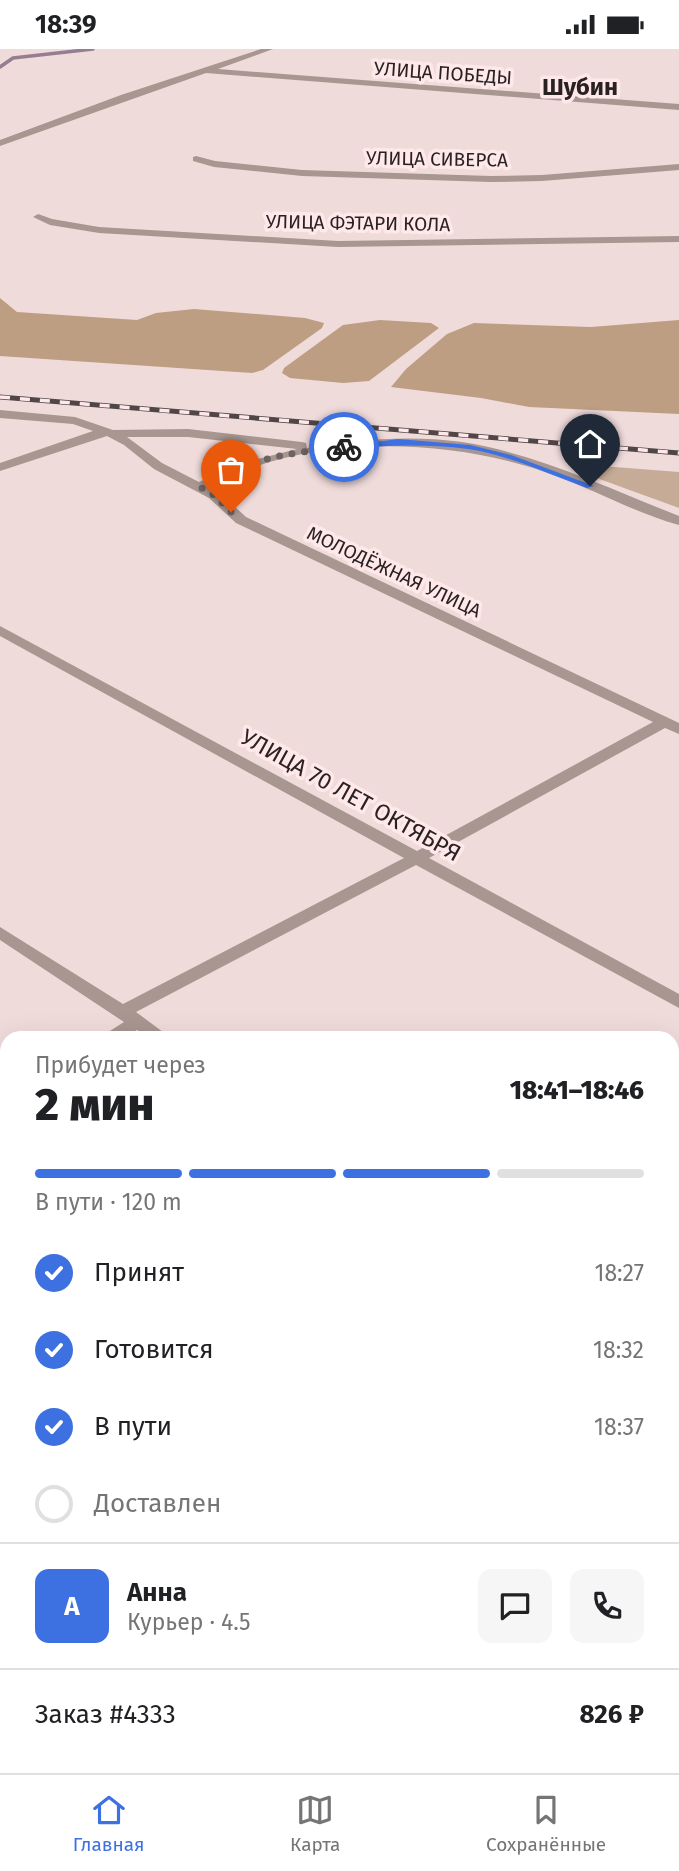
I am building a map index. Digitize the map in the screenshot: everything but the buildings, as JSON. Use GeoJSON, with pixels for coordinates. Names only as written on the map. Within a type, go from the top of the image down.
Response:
{"type":"FeatureCollection","features":[{"type":"Feature","properties":{"kind":"street"},"geometry":{"type":"LineString","coordinates":[[0,143],[205,69],[269,49]]}},
{"type":"Feature","properties":{"kind":"street","name":"УЛИЦА ПОБЕДЫ"},"geometry":{"type":"LineString","coordinates":[[205,69],[679,107]]}},
{"type":"Feature","properties":{"kind":"street","name":"УЛИЦА СИВЕРСА"},"geometry":{"type":"LineString","coordinates":[[196,159],[214,165],[302,173],[477,179],[542,178],[679,167]]}},
{"type":"Feature","properties":{"kind":"street","name":"УЛИЦА ФЭТАРИ КОЛА"},"geometry":{"type":"LineString","coordinates":[[38,217],[50,222],[99,230],[338,244],[679,239]]}},
{"type":"Feature","properties":{"kind":"street"},"geometry":{"type":"LineString","coordinates":[[0,414],[75,421],[108,432],[188,433],[323,449]]}},
{"type":"Feature","properties":{"kind":"street"},"geometry":{"type":"LineString","coordinates":[[0,467],[108,432]]}},
{"type":"Feature","properties":{"kind":"street","name":"МОЛОДЁЖНАЯ УЛИЦА"},"geometry":{"type":"LineString","coordinates":[[108,432],[128,442],[158,465],[214,495],[241,520],[672,725]]}},
{"type":"Feature","properties":{"kind":"street"},"geometry":{"type":"LineString","coordinates":[[200,487],[233,468],[250,462],[323,449],[398,442],[482,449],[567,477],[679,521]]}},
{"type":"Feature","properties":{"kind":"street","name":"УЛИЦА 70 ЛЕТ ОКТЯБРЯ"},"geometry":{"type":"LineString","coordinates":[[0,630],[679,1002]]}},
{"type":"Feature","properties":{"kind":"street"},"geometry":{"type":"LineString","coordinates":[[115,1031],[130,1017],[417,857],[672,725]]}},
{"type":"Feature","properties":{"kind":"street"},"geometry":{"type":"LineString","coordinates":[[0,932],[151,1031]]}},
{"type":"Feature","properties":{"kind":"shaded area"},"geometry":{"type":"Polygon","coordinates":[[[0,298],[17,312],[137,320],[156,313],[194,309],[305,318],[324,323],[322,328],[263,370],[252,373],[0,356],[0,298]]]}},
{"type":"Feature","properties":{"kind":"shaded area"},"geometry":{"type":"Polygon","coordinates":[[[380,320],[431,323],[439,328],[369,381],[343,383],[290,378],[282,373],[284,368],[343,325],[380,320]]]}},
{"type":"Feature","properties":{"kind":"shaded area"},"geometry":{"type":"Polygon","coordinates":[[[679,320],[679,414],[529,407],[391,387],[406,369],[447,334],[474,323],[591,327],[679,320]]]}},
{"type":"Feature","properties":{"kind":"shaded area"},"geometry":{"type":"Polygon","coordinates":[[[602,466],[679,472],[679,508],[594,477],[602,466]]]}},
{"type":"Feature","properties":{"kind":"waterway"},"geometry":{"type":"LineString","coordinates":[[0,67],[13,58],[93,49]]}},
{"type":"Feature","properties":{"kind":"railway"},"geometry":{"type":"LineString","coordinates":[[0,397],[679,453]]}},
{"type":"Feature","properties":{"kind":"way so far"},"geometry":{"type":"LineString","coordinates":[[231,512],[214,495],[200,487],[219,475],[250,462],[277,455],[344,447]]}},
{"type":"Feature","properties":{"kind":"district","name":"Шубин"},"geometry":{"type":"Point","coordinates":[580,87]}},
{"type":"Feature","properties":{"kind":"route"},"geometry":{"type":"LineString","coordinates":[[344,447],[398,442],[470,447],[511,457],[590,486]]}}]}
